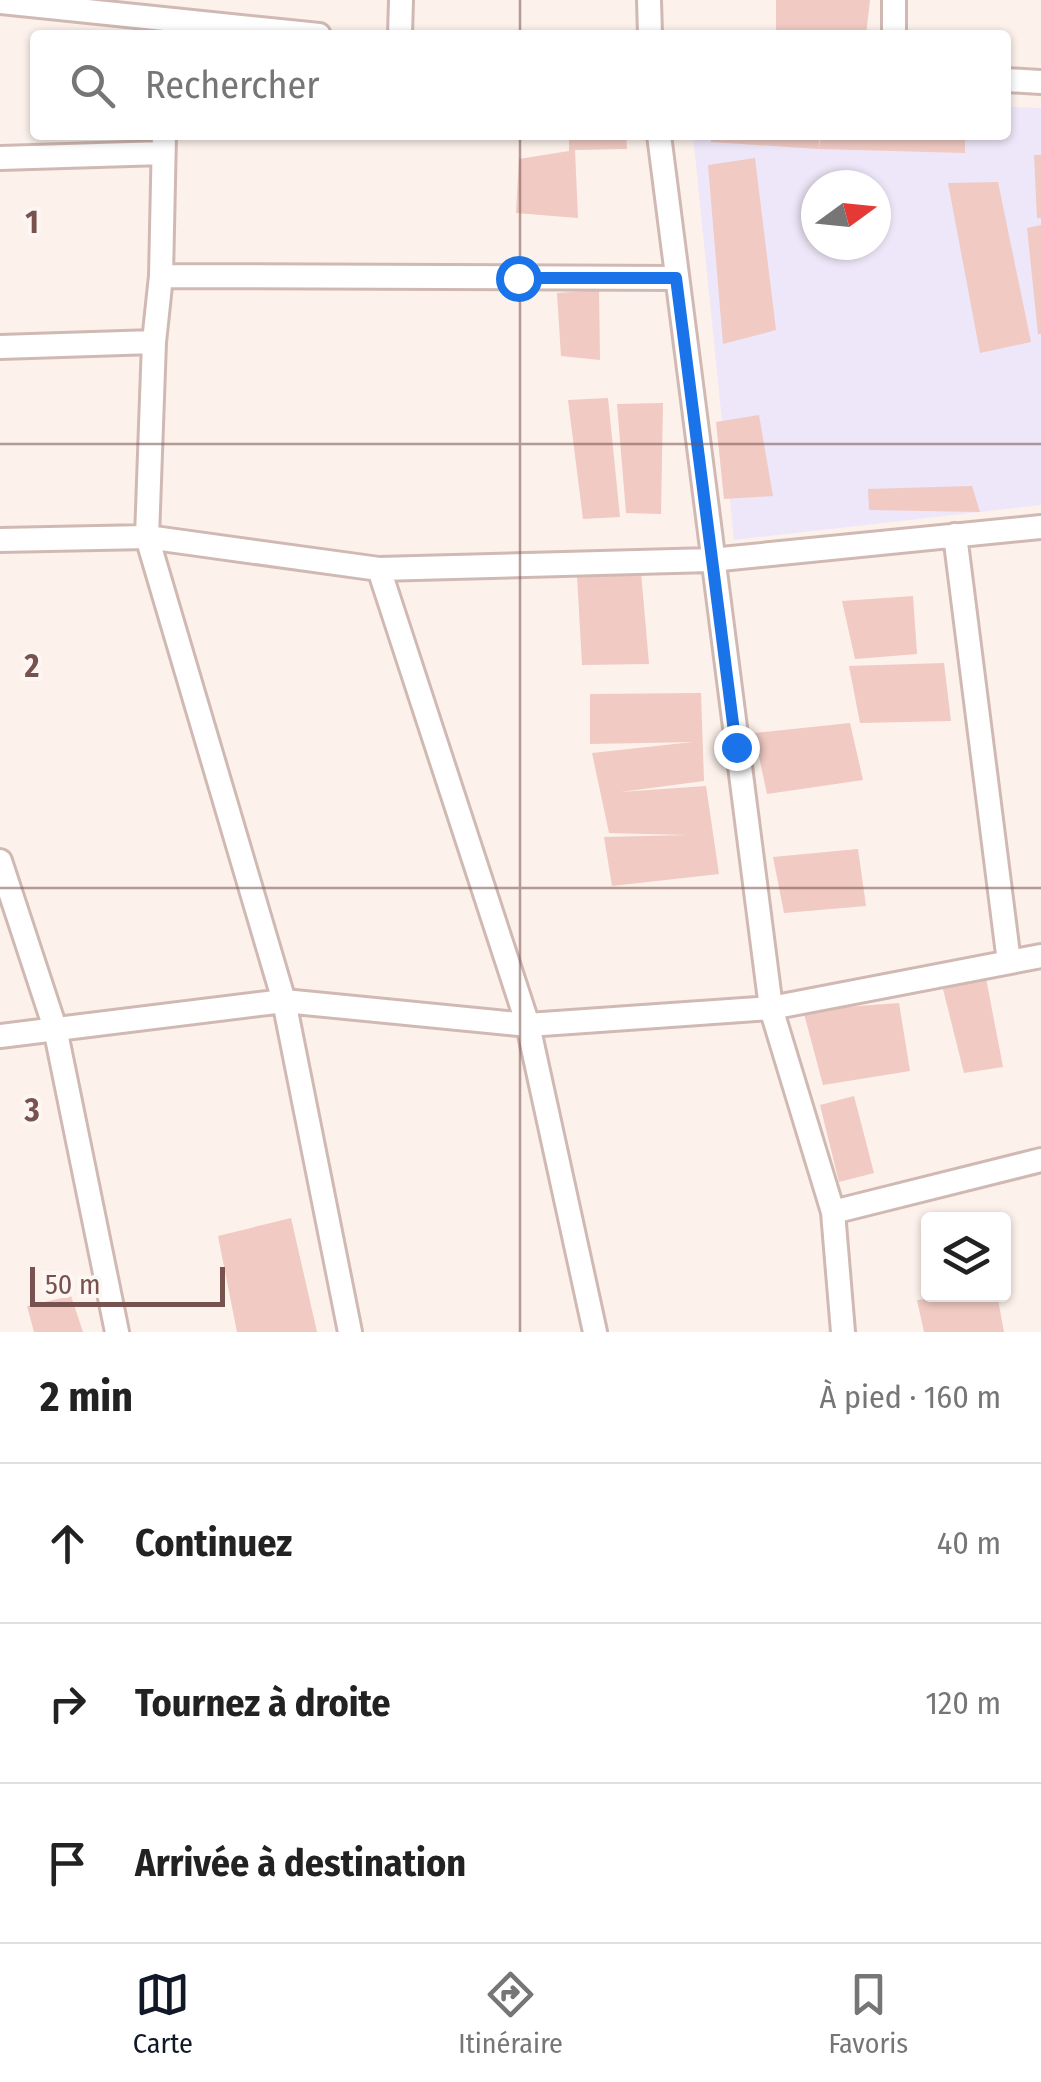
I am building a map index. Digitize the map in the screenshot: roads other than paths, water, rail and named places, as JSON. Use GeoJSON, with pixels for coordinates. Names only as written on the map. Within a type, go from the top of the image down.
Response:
{"type":"FeatureCollection","features":[{"type":"Feature","properties":{"kind":"street"},"geometry":{"type":"LineString","coordinates":[[400,30],[401,0]]}},
{"type":"Feature","properties":{"kind":"street"},"geometry":{"type":"LineString","coordinates":[[649,0],[650,30]]}},
{"type":"Feature","properties":{"kind":"street"},"geometry":{"type":"LineString","coordinates":[[894,0],[894,30]]}},
{"type":"Feature","properties":{"kind":"street"},"geometry":{"type":"LineString","coordinates":[[0,2],[275,30]]}},
{"type":"Feature","properties":{"kind":"street"},"geometry":{"type":"LineString","coordinates":[[1011,80],[1041,82]]}},
{"type":"Feature","properties":{"kind":"street"},"geometry":{"type":"LineString","coordinates":[[660,140],[771,1008],[833,1212],[843,1332]]}},
{"type":"Feature","properties":{"kind":"street"},"geometry":{"type":"LineString","coordinates":[[0,158],[163,144],[161,276],[154,342],[146,537],[284,1001],[350,1332]]}},
{"type":"Feature","properties":{"kind":"street"},"geometry":{"type":"LineString","coordinates":[[161,276],[676,278]]}},
{"type":"Feature","properties":{"kind":"street"},"geometry":{"type":"LineString","coordinates":[[0,347],[154,342]]}},
{"type":"Feature","properties":{"kind":"street"},"geometry":{"type":"LineString","coordinates":[[0,540],[146,537],[379,569],[712,560],[1041,527]]}},
{"type":"Feature","properties":{"kind":"street"},"geometry":{"type":"LineString","coordinates":[[955,536],[1009,962]]}},
{"type":"Feature","properties":{"kind":"street"},"geometry":{"type":"LineString","coordinates":[[379,569],[528,1025],[596,1332]]}},
{"type":"Feature","properties":{"kind":"street"},"geometry":{"type":"LineString","coordinates":[[0,861],[55,1028],[117,1332]]}},
{"type":"Feature","properties":{"kind":"street"},"geometry":{"type":"LineString","coordinates":[[0,1036],[284,1001],[528,1025],[771,1008],[1041,956]]}},
{"type":"Feature","properties":{"kind":"street"},"geometry":{"type":"LineString","coordinates":[[833,1212],[1041,1160]]}}]}
